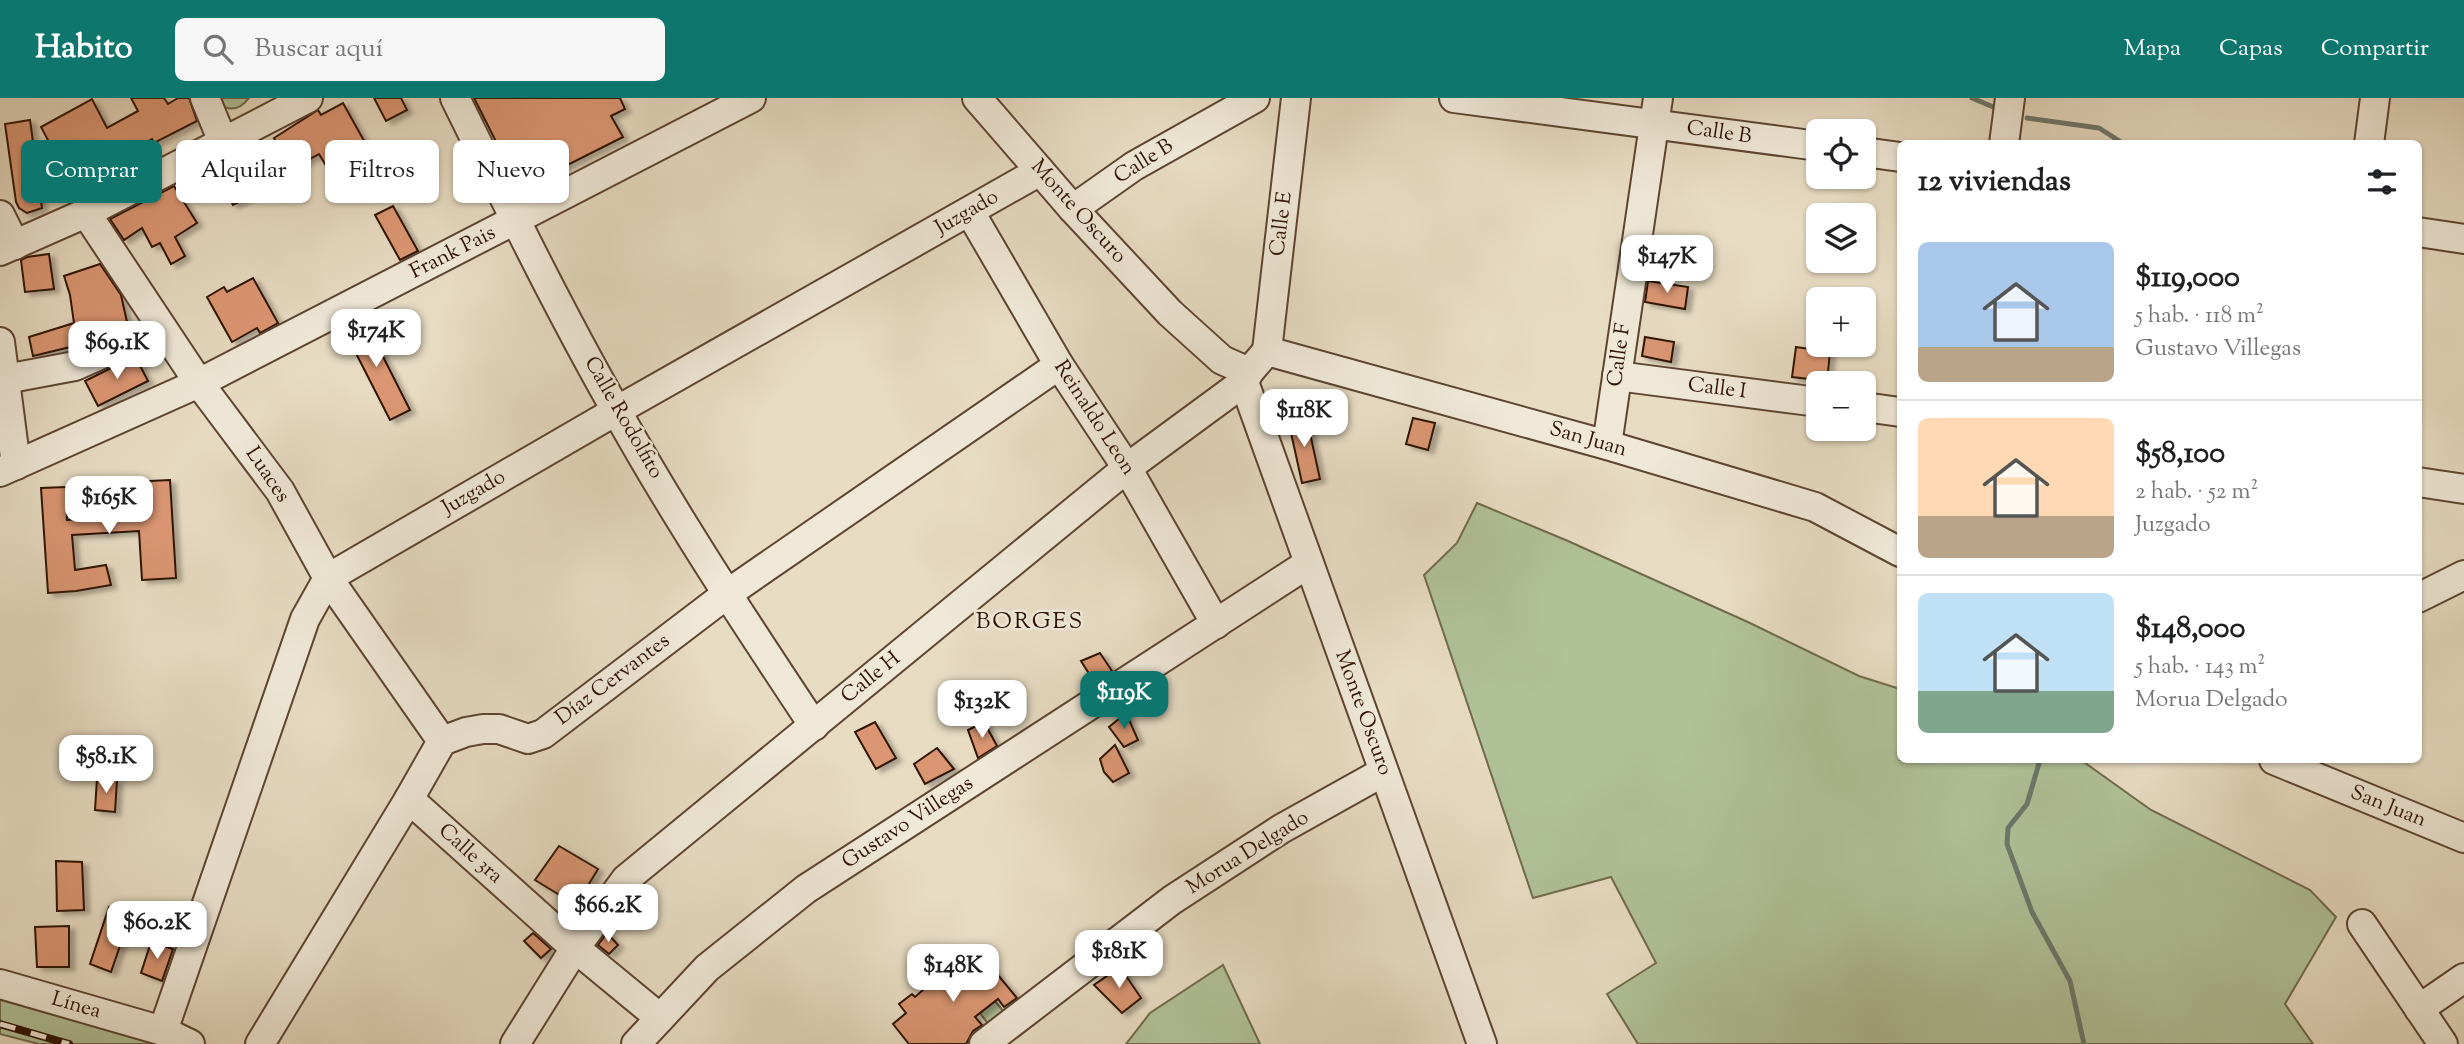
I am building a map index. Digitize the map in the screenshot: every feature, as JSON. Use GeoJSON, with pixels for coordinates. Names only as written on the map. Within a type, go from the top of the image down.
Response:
{"type":"FeatureCollection","features":[{"type":"Feature","properties":{"kind":"street"},"geometry":{"type":"LineString","coordinates":[[205,98],[222,140]]}},
{"type":"Feature","properties":{"kind":"street"},"geometry":{"type":"LineString","coordinates":[[226,140],[268,107],[308,98]]}},
{"type":"Feature","properties":{"kind":"street","name":"Calle Rodolfito"},"geometry":{"type":"LineString","coordinates":[[455,98],[515,221],[616,411],[727,594],[814,726]]}},
{"type":"Feature","properties":{"kind":"street","name":"Frank Pais"},"geometry":{"type":"LineString","coordinates":[[8,468],[199,383],[751,98]]}},
{"type":"Feature","properties":{"kind":"street","name":"Monte Oscuro"},"geometry":{"type":"LineString","coordinates":[[977,98],[1073,209],[1200,343],[1246,377],[1309,563],[1482,1044]]}},
{"type":"Feature","properties":{"kind":"street","name":"Calle B"},"geometry":{"type":"LineString","coordinates":[[1073,209],[1134,166],[1255,98]]}},
{"type":"Feature","properties":{"kind":"street","name":"Calle E"},"geometry":{"type":"LineString","coordinates":[[1267,351],[1296,98]]}},
{"type":"Feature","properties":{"kind":"street","name":"Calle B"},"geometry":{"type":"LineString","coordinates":[[1454,98],[1656,111],[1806,143]]}},
{"type":"Feature","properties":{"kind":"street"},"geometry":{"type":"LineString","coordinates":[[2005,140],[2010,98]]}},
{"type":"Feature","properties":{"kind":"street"},"geometry":{"type":"LineString","coordinates":[[2370,140],[2375,98]]}},
{"type":"Feature","properties":{"kind":"street","name":"Calle F"},"geometry":{"type":"LineString","coordinates":[[1607,445],[1656,111]]}},
{"type":"Feature","properties":{"kind":"street"},"geometry":{"type":"LineString","coordinates":[[1876,154],[1897,157]]}},
{"type":"Feature","properties":{"kind":"street"},"geometry":{"type":"LineString","coordinates":[[0,215],[7,248],[86,213],[176,166]]}},
{"type":"Feature","properties":{"kind":"street","name":"Juzgado"},"geometry":{"type":"LineString","coordinates":[[163,1031],[304,619],[328,578],[1040,171]]}},
{"type":"Feature","properties":{"kind":"street","name":"Reinaldo Leon"},"geometry":{"type":"LineString","coordinates":[[970,212],[1059,365],[1127,468],[1216,624]]}},
{"type":"Feature","properties":{"kind":"street","name":"Luaces"},"geometry":{"type":"LineString","coordinates":[[86,213],[199,383],[280,491],[328,578],[442,741]]}},
{"type":"Feature","properties":{"kind":"street"},"geometry":{"type":"LineString","coordinates":[[2422,233],[2464,239]]}},
{"type":"Feature","properties":{"kind":"street"},"geometry":{"type":"LineString","coordinates":[[0,342],[8,468]]}},
{"type":"Feature","properties":{"kind":"street"},"geometry":{"type":"LineString","coordinates":[[2,380],[75,366],[122,345]]}},
{"type":"Feature","properties":{"kind":"street","name":"Calle H"},"geometry":{"type":"LineString","coordinates":[[515,1044],[575,948],[626,879],[1127,468],[1246,377],[1267,351]]}},
{"type":"Feature","properties":{"kind":"street","name":"San Juan"},"geometry":{"type":"LineString","coordinates":[[1267,351],[1607,445],[1815,507],[1897,550]]}},
{"type":"Feature","properties":{"kind":"street","name":"Díaz Cervantes"},"geometry":{"type":"LineString","coordinates":[[442,741],[483,729],[499,729],[528,739],[535,738],[727,594],[1059,365]]}},
{"type":"Feature","properties":{"kind":"street","name":"Calle I"},"geometry":{"type":"LineString","coordinates":[[1617,376],[1806,400]]}},
{"type":"Feature","properties":{"kind":"street"},"geometry":{"type":"LineString","coordinates":[[1876,409],[1897,412]]}},
{"type":"Feature","properties":{"kind":"street"},"geometry":{"type":"LineString","coordinates":[[2422,483],[2464,489]]}},
{"type":"Feature","properties":{"kind":"street","name":"Gustavo Villegas"},"geometry":{"type":"LineString","coordinates":[[636,1044],[707,968],[806,889],[1309,563]]}},
{"type":"Feature","properties":{"kind":"street"},"geometry":{"type":"LineString","coordinates":[[2422,596],[2464,576]]}},
{"type":"Feature","properties":{"kind":"street"},"geometry":{"type":"LineString","coordinates":[[260,1044],[442,741]]}},
{"type":"Feature","properties":{"kind":"street","name":"San Juan"},"geometry":{"type":"LineString","coordinates":[[2281,763],[2464,838]]}},
{"type":"Feature","properties":{"kind":"street","name":"Morua Delgado"},"geometry":{"type":"LineString","coordinates":[[984,1044],[1172,900],[1281,830],[1384,772]]}},
{"type":"Feature","properties":{"kind":"street","name":"Calle 3ra"},"geometry":{"type":"LineString","coordinates":[[409,799],[575,948],[660,1018]]}},
{"type":"Feature","properties":{"kind":"street"},"geometry":{"type":"LineString","coordinates":[[2362,925],[2443,1044]]}},
{"type":"Feature","properties":{"kind":"street"},"geometry":{"type":"LineString","coordinates":[[2419,1009],[2464,978]]}},
{"type":"Feature","properties":{"kind":"street","name":"Línea"},"geometry":{"type":"LineString","coordinates":[[0,984],[163,1031],[190,1044]]}},
{"type":"Feature","properties":{"kind":"green space"},"geometry":{"type":"Polygon","coordinates":[[[211,98],[249,98],[240,106],[230,108],[211,98]]]}},
{"type":"Feature","properties":{"kind":"green space"},"geometry":{"type":"Polygon","coordinates":[[[1477,503],[1750,623],[1859,676],[1897,688],[1897,763],[2085,763],[2151,810],[2310,890],[2336,917],[2285,1004],[2313,1044],[1638,1044],[1607,994],[1656,963],[1611,877],[1533,898],[1424,575],[1457,543],[1477,503]]]}},
{"type":"Feature","properties":{"kind":"green space"},"geometry":{"type":"Polygon","coordinates":[[[1223,965],[1260,1044],[1126,1044],[1150,1013],[1223,965]]]}},
{"type":"Feature","properties":{"kind":"green space"},"geometry":{"type":"Polygon","coordinates":[[[0,987],[185,1044],[39,1044],[0,1034],[0,987]]]}},
{"type":"Feature","properties":{"kind":"green space"},"geometry":{"type":"Polygon","coordinates":[[[995,1001],[1008,1017],[992,1029],[980,1013],[995,1001]]]}},
{"type":"Feature","properties":{"kind":"building"},"geometry":{"type":"Polygon","coordinates":[[[131,98],[164,98],[168,104],[178,98],[189,98],[197,121],[160,140],[48,140],[41,127],[92,99],[107,128],[138,111],[131,98]]]}},
{"type":"Feature","properties":{"kind":"building"},"geometry":{"type":"Polygon","coordinates":[[[374,98],[401,98],[407,110],[386,121],[374,98]]]}},
{"type":"Feature","properties":{"kind":"building"},"geometry":{"type":"Polygon","coordinates":[[[474,98],[620,98],[625,109],[611,116],[623,137],[569,164],[569,140],[495,140],[474,98]]]}},
{"type":"Feature","properties":{"kind":"building"},"geometry":{"type":"Polygon","coordinates":[[[343,103],[364,140],[325,140],[325,164],[319,154],[311,158],[311,140],[275,140],[274,138],[318,110],[321,115],[343,103]]]}},
{"type":"Feature","properties":{"kind":"building"},"geometry":{"type":"Polygon","coordinates":[[[30,120],[33,140],[21,140],[21,203],[41,203],[42,208],[27,213],[19,208],[16,202],[5,124],[30,120]]]}},
{"type":"Feature","properties":{"kind":"building"},"geometry":{"type":"Polygon","coordinates":[[[174,186],[176,203],[185,203],[197,223],[175,237],[185,256],[171,264],[160,243],[152,247],[142,228],[124,240],[110,219],[141,203],[162,203],[162,192],[174,186]]]}},
{"type":"Feature","properties":{"kind":"building"},"geometry":{"type":"Polygon","coordinates":[[[393,206],[418,251],[400,260],[375,215],[393,206]]]}},
{"type":"Feature","properties":{"kind":"building"},"geometry":{"type":"Polygon","coordinates":[[[49,254],[54,289],[25,292],[21,260],[49,254]]]}},
{"type":"Feature","properties":{"kind":"building"},"geometry":{"type":"Polygon","coordinates":[[[100,264],[121,295],[129,331],[116,330],[87,343],[33,356],[29,337],[74,323],[64,276],[100,264]]]}},
{"type":"Feature","properties":{"kind":"building"},"geometry":{"type":"Polygon","coordinates":[[[253,278],[278,323],[260,333],[257,328],[232,342],[207,297],[224,287],[227,292],[253,278]]]}},
{"type":"Feature","properties":{"kind":"building"},"geometry":{"type":"Polygon","coordinates":[[[1648,281],[1688,287],[1685,309],[1645,302],[1648,281]]]}},
{"type":"Feature","properties":{"kind":"building"},"geometry":{"type":"Polygon","coordinates":[[[363,317],[410,410],[390,420],[343,328],[363,317]]]}},
{"type":"Feature","properties":{"kind":"building"},"geometry":{"type":"Polygon","coordinates":[[[1645,337],[1674,342],[1671,362],[1642,356],[1645,337]]]}},
{"type":"Feature","properties":{"kind":"building"},"geometry":{"type":"Polygon","coordinates":[[[1796,347],[1806,348],[1806,357],[1829,357],[1828,371],[1806,371],[1806,379],[1792,377],[1796,347]]]}},
{"type":"Feature","properties":{"kind":"building"},"geometry":{"type":"Polygon","coordinates":[[[135,356],[148,381],[98,406],[85,381],[135,356]]]}},
{"type":"Feature","properties":{"kind":"building"},"geometry":{"type":"Polygon","coordinates":[[[1306,415],[1320,479],[1302,483],[1288,419],[1306,415]]]}},
{"type":"Feature","properties":{"kind":"building"},"geometry":{"type":"Polygon","coordinates":[[[1413,418],[1435,423],[1428,450],[1406,444],[1413,418]]]}},
{"type":"Feature","properties":{"kind":"building"},"geometry":{"type":"Polygon","coordinates":[[[170,480],[176,578],[142,580],[139,531],[72,535],[75,570],[106,565],[111,585],[48,593],[41,488],[66,487],[67,520],[131,516],[129,482],[170,480]]]}},
{"type":"Feature","properties":{"kind":"building"},"geometry":{"type":"Polygon","coordinates":[[[1100,653],[1112,671],[1093,680],[1081,661],[1100,653]]]}},
{"type":"Feature","properties":{"kind":"building"},"geometry":{"type":"Polygon","coordinates":[[[1126,713],[1138,740],[1124,747],[1109,727],[1126,713]]]}},
{"type":"Feature","properties":{"kind":"building"},"geometry":{"type":"Polygon","coordinates":[[[875,722],[896,758],[876,769],[855,732],[875,722]]]}},
{"type":"Feature","properties":{"kind":"building"},"geometry":{"type":"Polygon","coordinates":[[[984,722],[997,746],[978,758],[968,730],[984,722]]]}},
{"type":"Feature","properties":{"kind":"building"},"geometry":{"type":"Polygon","coordinates":[[[1115,745],[1129,773],[1113,782],[1104,772],[1100,759],[1115,745]]]}},
{"type":"Feature","properties":{"kind":"building"},"geometry":{"type":"Polygon","coordinates":[[[937,748],[954,769],[925,784],[914,764],[937,748]]]}},
{"type":"Feature","properties":{"kind":"building"},"geometry":{"type":"Polygon","coordinates":[[[97,778],[117,780],[115,812],[95,810],[97,778]]]}},
{"type":"Feature","properties":{"kind":"building"},"geometry":{"type":"Polygon","coordinates":[[[559,846],[598,869],[576,905],[535,880],[559,846]]]}},
{"type":"Feature","properties":{"kind":"building"},"geometry":{"type":"Polygon","coordinates":[[[56,861],[82,862],[84,910],[57,911],[56,861]]]}},
{"type":"Feature","properties":{"kind":"building"},"geometry":{"type":"Polygon","coordinates":[[[109,907],[131,914],[111,972],[90,964],[109,907]]]}},
{"type":"Feature","properties":{"kind":"building"},"geometry":{"type":"Polygon","coordinates":[[[69,926],[69,967],[37,967],[35,927],[69,926]]]}},
{"type":"Feature","properties":{"kind":"building"},"geometry":{"type":"Polygon","coordinates":[[[533,933],[551,949],[541,958],[524,941],[533,933]]]}},
{"type":"Feature","properties":{"kind":"building"},"geometry":{"type":"Polygon","coordinates":[[[607,933],[618,945],[609,954],[598,945],[607,933]]]}},
{"type":"Feature","properties":{"kind":"building"},"geometry":{"type":"Polygon","coordinates":[[[151,942],[173,949],[162,981],[141,973],[151,942]]]}},
{"type":"Feature","properties":{"kind":"building"},"geometry":{"type":"Polygon","coordinates":[[[974,946],[1017,998],[1004,1007],[998,999],[975,1017],[982,1025],[973,1031],[966,1044],[909,1044],[893,1024],[906,1013],[899,1004],[912,994],[915,997],[932,982],[935,985],[965,959],[962,955],[974,946]]]}},
{"type":"Feature","properties":{"kind":"building"},"geometry":{"type":"Polygon","coordinates":[[[1120,967],[1141,998],[1122,1013],[1094,985],[1120,967]]]}},
{"type":"Feature","properties":{"kind":"waterway"},"geometry":{"type":"LineString","coordinates":[[1972,98],[1998,109]]}},
{"type":"Feature","properties":{"kind":"waterway"},"geometry":{"type":"LineString","coordinates":[[2027,118],[2099,128],[2118,140]]}},
{"type":"Feature","properties":{"kind":"waterway"},"geometry":{"type":"LineString","coordinates":[[2039,763],[2027,804],[2008,828],[2007,844],[2032,912],[2070,981],[2084,1044]]}},
{"type":"Feature","properties":{"kind":"railway"},"geometry":{"type":"LineString","coordinates":[[0,1024],[69,1044]]}},
{"type":"Feature","properties":{"kind":"district","name":"BORGES"},"geometry":{"type":"Point","coordinates":[1030,622]}}]}
